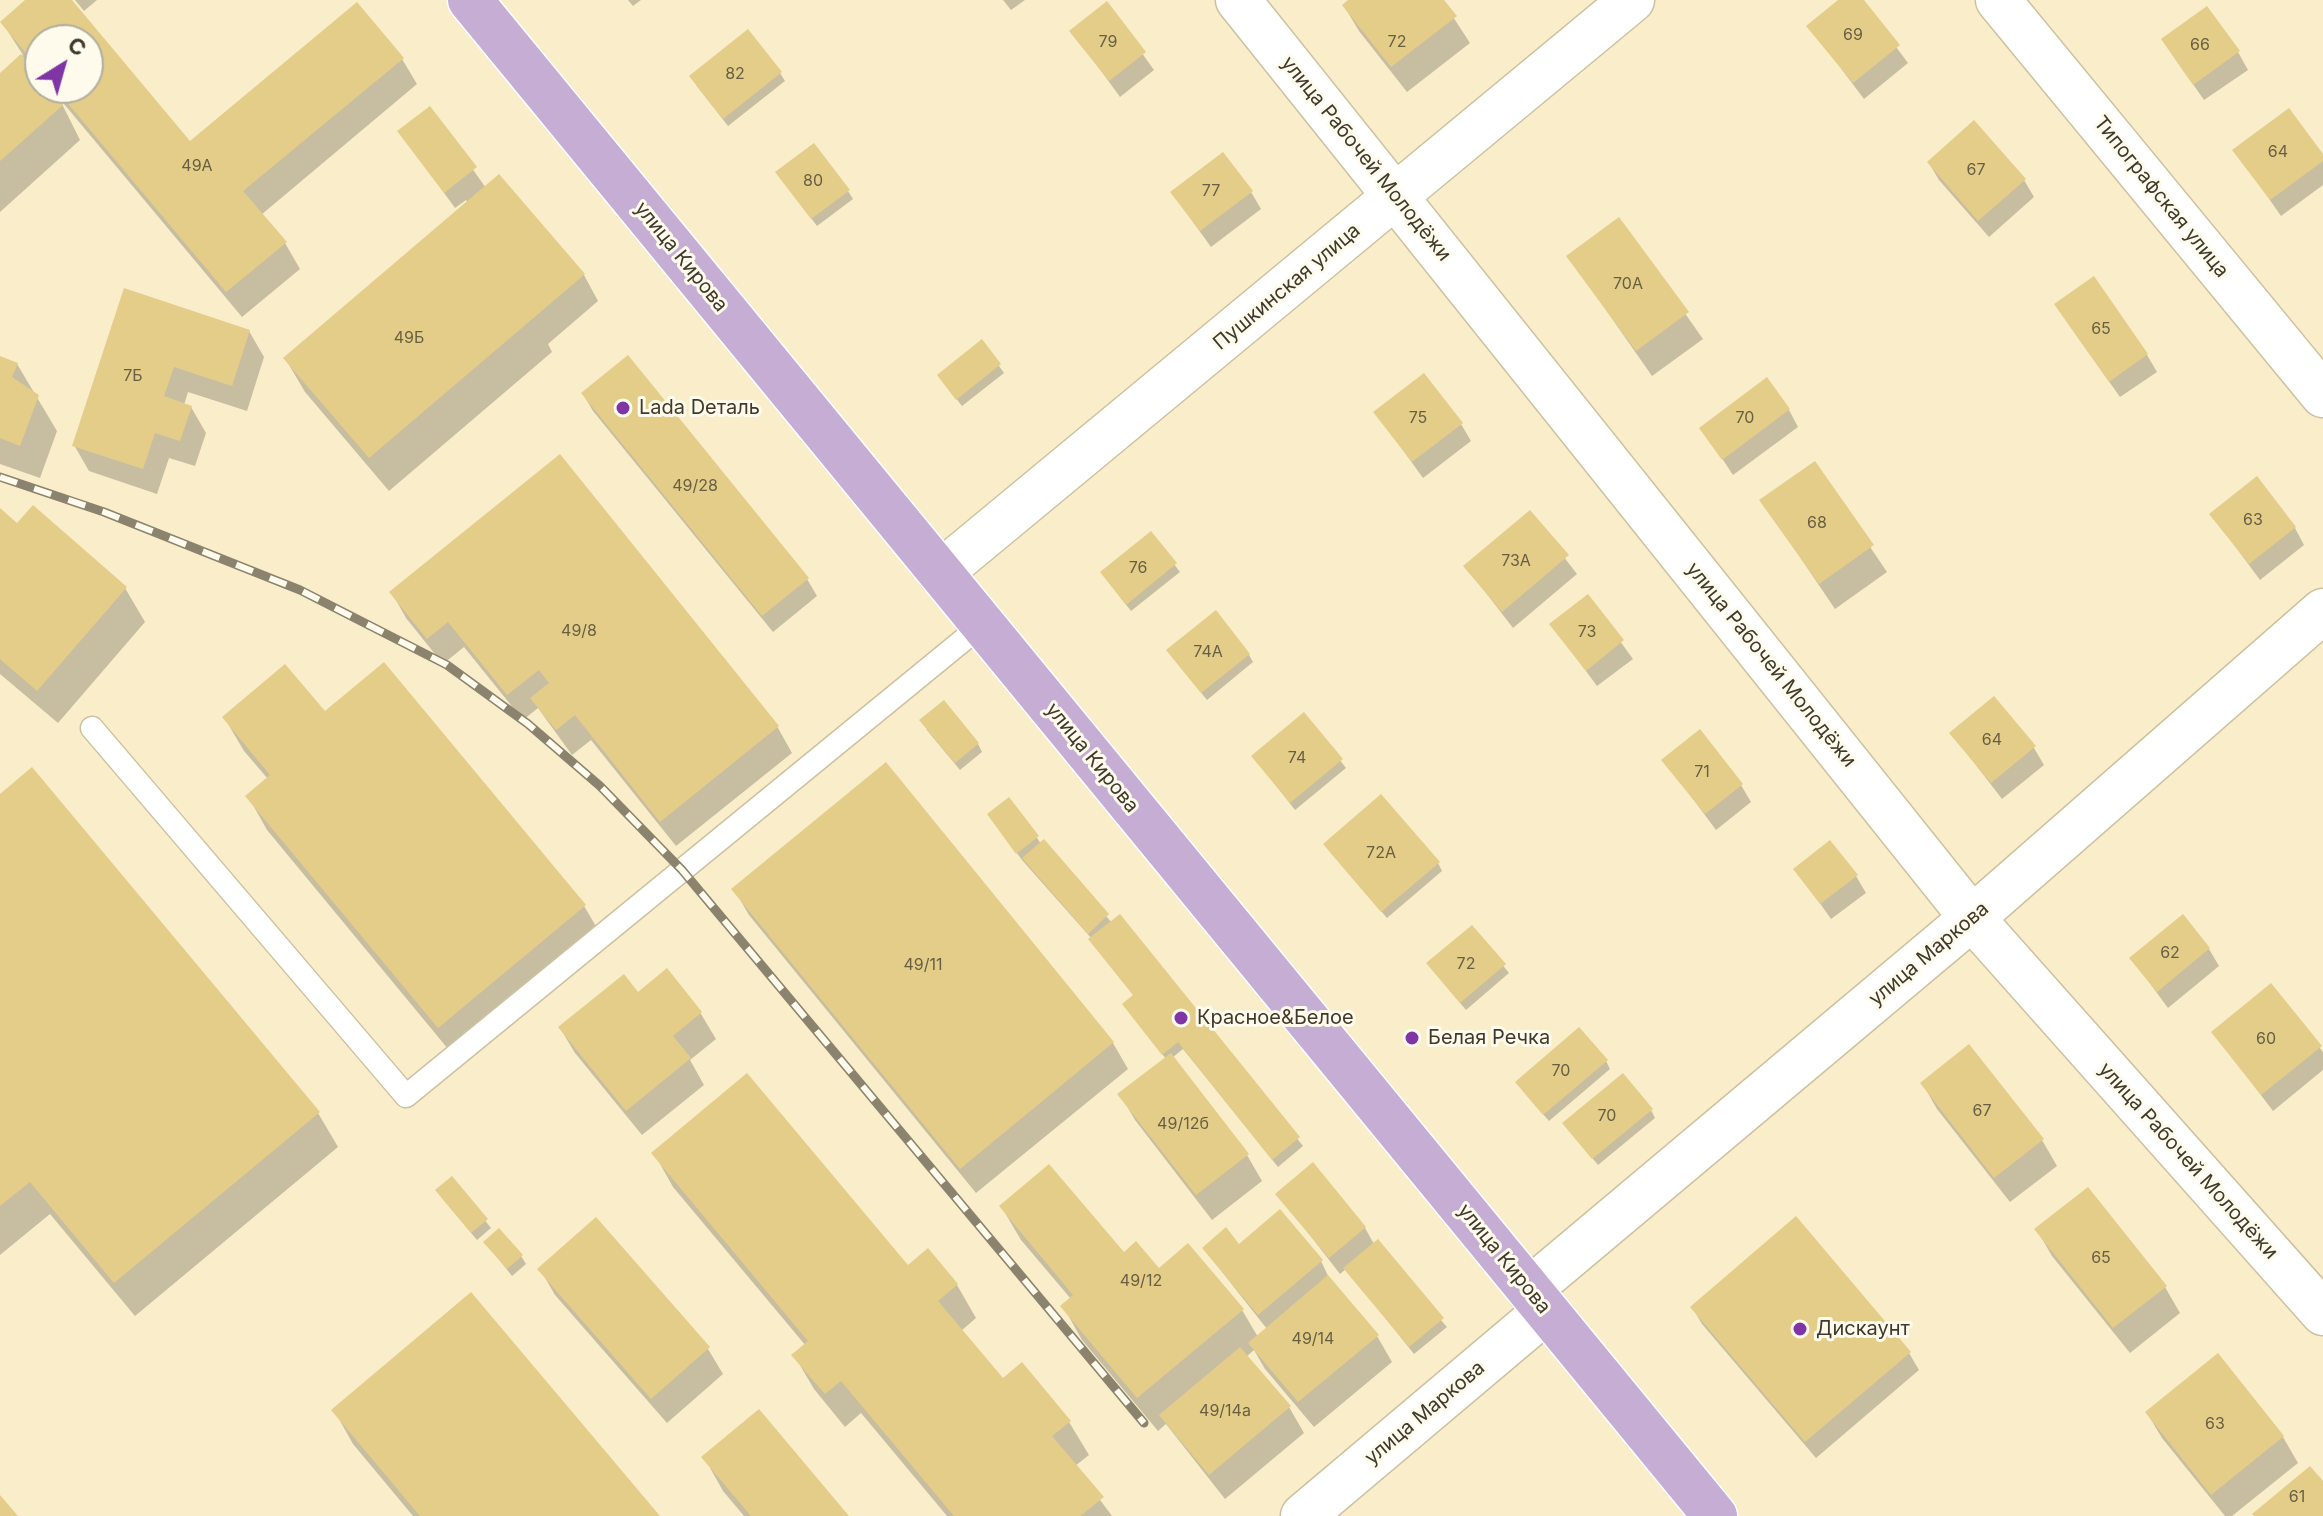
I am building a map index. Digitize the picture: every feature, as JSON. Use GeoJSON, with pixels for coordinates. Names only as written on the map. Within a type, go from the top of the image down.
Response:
{"type":"FeatureCollection","features":[{"type":"Feature","properties":{"kind":"main road","name":"улица Кирова"},"geometry":{"type":"LineString","coordinates":[[470,0],[1715,1516]]}},
{"type":"Feature","properties":{"kind":"street","name":"улица Рабочей Молодёжи"},"geometry":{"type":"LineString","coordinates":[[1238,0],[1397,195],[1972,918],[2323,1313]]}},
{"type":"Feature","properties":{"kind":"street","name":"Пушкинская улица"},"geometry":{"type":"LineString","coordinates":[[940,573],[1632,0]]}},
{"type":"Feature","properties":{"kind":"street","name":"Типографская улица"},"geometry":{"type":"LineString","coordinates":[[1998,0],[2323,395]]}},
{"type":"Feature","properties":{"kind":"street","name":"улица Маркова"},"geometry":{"type":"LineString","coordinates":[[1303,1516],[1538,1300],[2323,611]]}},
{"type":"Feature","properties":{"kind":"lane"},"geometry":{"type":"LineString","coordinates":[[92,728],[406,1096],[983,624]]}},
{"type":"Feature","properties":{"kind":"building"},"geometry":{"type":"Polygon","coordinates":[[[25,0],[72,0],[92,24],[24,24],[24,51],[0,22],[25,0]]]}},
{"type":"Feature","properties":{"kind":"building"},"geometry":{"type":"Polygon","coordinates":[[[1348,0],[1444,0],[1457,16],[1391,67],[1342,5],[1348,0]]]}},
{"type":"Feature","properties":{"kind":"building"},"geometry":{"type":"Polygon","coordinates":[[[1838,0],[1864,0],[1900,45],[1853,83],[1806,26],[1838,0]]]}},
{"type":"Feature","properties":{"kind":"building"},"geometry":{"type":"Polygon","coordinates":[[[1107,1],[1146,52],[1109,81],[1069,31],[1107,1]]]}},
{"type":"Feature","properties":{"kind":"building"},"geometry":{"type":"Polygon","coordinates":[[[357,2],[404,58],[243,191],[287,242],[226,292],[68,104],[104,104],[104,38],[190,141],[357,2]]]}},
{"type":"Feature","properties":{"kind":"building"},"geometry":{"type":"Polygon","coordinates":[[[2207,6],[2240,51],[2193,85],[2161,39],[2207,6]]]}},
{"type":"Feature","properties":{"kind":"building"},"geometry":{"type":"Polygon","coordinates":[[[748,29],[782,72],[723,119],[689,76],[748,29]]]}},
{"type":"Feature","properties":{"kind":"building"},"geometry":{"type":"Polygon","coordinates":[[[21,54],[24,58],[24,104],[63,105],[0,161],[0,73],[21,54]]]}},
{"type":"Feature","properties":{"kind":"building"},"geometry":{"type":"Polygon","coordinates":[[[430,106],[477,167],[444,193],[397,131],[430,106]]]}},
{"type":"Feature","properties":{"kind":"building"},"geometry":{"type":"Polygon","coordinates":[[[2289,108],[2323,154],[2323,161],[2270,200],[2232,150],[2289,108]]]}},
{"type":"Feature","properties":{"kind":"building"},"geometry":{"type":"Polygon","coordinates":[[[1974,120],[2026,179],[1978,221],[1927,162],[1974,120]]]}},
{"type":"Feature","properties":{"kind":"building"},"geometry":{"type":"Polygon","coordinates":[[[814,143],[850,190],[811,219],[775,172],[814,143]]]}},
{"type":"Feature","properties":{"kind":"building"},"geometry":{"type":"Polygon","coordinates":[[[1223,152],[1253,191],[1200,231],[1170,192],[1223,152]]]}},
{"type":"Feature","properties":{"kind":"building"},"geometry":{"type":"Polygon","coordinates":[[[499,174],[585,274],[369,458],[283,358],[499,174]]]}},
{"type":"Feature","properties":{"kind":"building"},"geometry":{"type":"Polygon","coordinates":[[[1619,217],[1689,312],[1636,351],[1566,256],[1619,217]]]}},
{"type":"Feature","properties":{"kind":"building"},"geometry":{"type":"Polygon","coordinates":[[[2094,276],[2148,354],[2109,382],[2054,304],[2094,276]]]}},
{"type":"Feature","properties":{"kind":"building"},"geometry":{"type":"Polygon","coordinates":[[[124,288],[250,330],[232,386],[174,367],[164,396],[192,406],[180,441],[155,433],[143,469],[72,446],[124,288]]]}},
{"type":"Feature","properties":{"kind":"building"},"geometry":{"type":"Polygon","coordinates":[[[982,339],[1001,364],[956,400],[937,375],[982,339]]]}},
{"type":"Feature","properties":{"kind":"building"},"geometry":{"type":"Polygon","coordinates":[[[628,355],[809,578],[762,616],[581,393],[628,355]]]}},
{"type":"Feature","properties":{"kind":"building"},"geometry":{"type":"Polygon","coordinates":[[[0,356],[18,363],[12,377],[39,395],[20,446],[0,438],[0,356]]]}},
{"type":"Feature","properties":{"kind":"building"},"geometry":{"type":"Polygon","coordinates":[[[1424,373],[1463,423],[1412,462],[1373,412],[1424,373]]]}},
{"type":"Feature","properties":{"kind":"building"},"geometry":{"type":"Polygon","coordinates":[[[1767,377],[1790,409],[1722,460],[1699,428],[1767,377]]]}},
{"type":"Feature","properties":{"kind":"building"},"geometry":{"type":"Polygon","coordinates":[[[560,454],[779,726],[660,822],[575,715],[556,730],[530,698],[549,683],[539,670],[507,695],[448,622],[427,639],[389,592],[560,454]]]}},
{"type":"Feature","properties":{"kind":"building"},"geometry":{"type":"Polygon","coordinates":[[[1815,461],[1874,545],[1819,584],[1759,500],[1815,461]]]}},
{"type":"Feature","properties":{"kind":"building"},"geometry":{"type":"Polygon","coordinates":[[[2257,476],[2296,527],[2249,564],[2209,514],[2257,476]]]}},
{"type":"Feature","properties":{"kind":"building"},"geometry":{"type":"Polygon","coordinates":[[[33,505],[127,587],[37,691],[0,659],[0,508],[17,523],[33,505]]]}},
{"type":"Feature","properties":{"kind":"building"},"geometry":{"type":"Polygon","coordinates":[[[1530,510],[1569,555],[1502,612],[1463,566],[1530,510]]]}},
{"type":"Feature","properties":{"kind":"building"},"geometry":{"type":"Polygon","coordinates":[[[1151,531],[1177,563],[1126,605],[1100,572],[1151,531]]]}},
{"type":"Feature","properties":{"kind":"building"},"geometry":{"type":"Polygon","coordinates":[[[1588,594],[1624,640],[1586,671],[1549,624],[1588,594]]]}},
{"type":"Feature","properties":{"kind":"building"},"geometry":{"type":"Polygon","coordinates":[[[1216,610],[1250,654],[1201,693],[1166,650],[1216,610]]]}},
{"type":"Feature","properties":{"kind":"building"},"geometry":{"type":"Polygon","coordinates":[[[384,662],[586,905],[438,1028],[245,796],[270,775],[222,717],[285,664],[325,711],[384,662]]]}},
{"type":"Feature","properties":{"kind":"building"},"geometry":{"type":"Polygon","coordinates":[[[1994,696],[2036,746],[1991,783],[1949,733],[1994,696]]]}},
{"type":"Feature","properties":{"kind":"building"},"geometry":{"type":"Polygon","coordinates":[[[944,700],[979,743],[955,763],[919,720],[944,700]]]}},
{"type":"Feature","properties":{"kind":"building"},"geometry":{"type":"Polygon","coordinates":[[[1304,712],[1343,759],[1290,803],[1251,756],[1304,712]]]}},
{"type":"Feature","properties":{"kind":"building"},"geometry":{"type":"Polygon","coordinates":[[[1700,729],[1743,784],[1705,814],[1661,760],[1700,729]]]}},
{"type":"Feature","properties":{"kind":"building"},"geometry":{"type":"Polygon","coordinates":[[[886,762],[1114,1042],[960,1169],[731,889],[886,762]]]}},
{"type":"Feature","properties":{"kind":"building"},"geometry":{"type":"Polygon","coordinates":[[[32,767],[320,1112],[114,1283],[30,1182],[0,1206],[0,794],[32,767]]]}},
{"type":"Feature","properties":{"kind":"building"},"geometry":{"type":"Polygon","coordinates":[[[1381,794],[1440,862],[1381,912],[1323,844],[1381,794]]]}},
{"type":"Feature","properties":{"kind":"building"},"geometry":{"type":"Polygon","coordinates":[[[1009,797],[1039,836],[1016,854],[987,814],[1009,797]]]}},
{"type":"Feature","properties":{"kind":"building"},"geometry":{"type":"Polygon","coordinates":[[[1044,839],[1109,914],[1088,934],[1022,858],[1044,839]]]}},
{"type":"Feature","properties":{"kind":"building"},"geometry":{"type":"Polygon","coordinates":[[[1830,840],[1858,875],[1820,904],[1793,869],[1830,840]]]}},
{"type":"Feature","properties":{"kind":"building"},"geometry":{"type":"Polygon","coordinates":[[[1120,914],[1300,1137],[1272,1160],[1178,1042],[1162,1055],[1122,1004],[1133,995],[1088,939],[1120,914]]]}},
{"type":"Feature","properties":{"kind":"building"},"geometry":{"type":"Polygon","coordinates":[[[2183,914],[2210,948],[2157,992],[2129,958],[2183,914]]]}},
{"type":"Feature","properties":{"kind":"building"},"geometry":{"type":"Polygon","coordinates":[[[1472,925],[1506,964],[1460,1003],[1426,963],[1472,925]]]}},
{"type":"Feature","properties":{"kind":"building"},"geometry":{"type":"Polygon","coordinates":[[[667,968],[702,1012],[673,1036],[691,1058],[626,1111],[558,1027],[624,974],[638,992],[667,968]]]}},
{"type":"Feature","properties":{"kind":"building"},"geometry":{"type":"Polygon","coordinates":[[[2271,983],[2322,1046],[2261,1095],[2211,1032],[2271,983]]]}},
{"type":"Feature","properties":{"kind":"building"},"geometry":{"type":"Polygon","coordinates":[[[1579,1027],[1608,1060],[1543,1115],[1515,1082],[1579,1027]]]}},
{"type":"Feature","properties":{"kind":"building"},"geometry":{"type":"Polygon","coordinates":[[[1969,1044],[2044,1139],[1994,1178],[1920,1083],[1969,1044]]]}},
{"type":"Feature","properties":{"kind":"building"},"geometry":{"type":"Polygon","coordinates":[[[1171,1053],[1249,1154],[1196,1195],[1117,1094],[1171,1053]]]}},
{"type":"Feature","properties":{"kind":"building"},"geometry":{"type":"Polygon","coordinates":[[[747,1073],[908,1265],[928,1248],[958,1284],[938,1301],[1003,1378],[1022,1362],[1071,1421],[1052,1436],[1104,1497],[1080,1516],[954,1516],[841,1381],[825,1394],[791,1355],[808,1341],[651,1153],[747,1073]]]}},
{"type":"Feature","properties":{"kind":"building"},"geometry":{"type":"Polygon","coordinates":[[[1623,1073],[1653,1109],[1592,1159],[1562,1123],[1623,1073]]]}},
{"type":"Feature","properties":{"kind":"building"},"geometry":{"type":"Polygon","coordinates":[[[1313,1162],[1366,1227],[1329,1258],[1275,1194],[1313,1162]]]}},
{"type":"Feature","properties":{"kind":"building"},"geometry":{"type":"Polygon","coordinates":[[[1049,1164],[1124,1252],[1136,1241],[1159,1268],[1188,1243],[1244,1309],[1137,1398],[1060,1306],[1073,1295],[999,1206],[1049,1164]]]}},
{"type":"Feature","properties":{"kind":"building"},"geometry":{"type":"Polygon","coordinates":[[[452,1176],[488,1219],[471,1233],[435,1190],[452,1176]]]}},
{"type":"Feature","properties":{"kind":"building"},"geometry":{"type":"Polygon","coordinates":[[[2088,1187],[2167,1286],[2113,1328],[2034,1229],[2088,1187]]]}},
{"type":"Feature","properties":{"kind":"building"},"geometry":{"type":"Polygon","coordinates":[[[1280,1209],[1323,1260],[1258,1315],[1202,1248],[1226,1227],[1239,1244],[1280,1209]]]}},
{"type":"Feature","properties":{"kind":"building","name":"Дискаунт"},"geometry":{"type":"Polygon","coordinates":[[[1796,1216],[1911,1352],[1805,1442],[1690,1307],[1796,1216]]]}},
{"type":"Feature","properties":{"kind":"building"},"geometry":{"type":"Polygon","coordinates":[[[596,1217],[710,1347],[651,1399],[537,1269],[596,1217]]]}},
{"type":"Feature","properties":{"kind":"building"},"geometry":{"type":"Polygon","coordinates":[[[499,1228],[523,1255],[507,1269],[483,1242],[499,1228]]]}},
{"type":"Feature","properties":{"kind":"building"},"geometry":{"type":"Polygon","coordinates":[[[1378,1239],[1444,1318],[1409,1347],[1343,1268],[1378,1239]]]}},
{"type":"Feature","properties":{"kind":"building"},"geometry":{"type":"Polygon","coordinates":[[[1328,1275],[1379,1335],[1298,1402],[1248,1343],[1328,1275]]]}},
{"type":"Feature","properties":{"kind":"building"},"geometry":{"type":"Polygon","coordinates":[[[471,1292],[660,1516],[420,1516],[331,1410],[471,1292]]]}},
{"type":"Feature","properties":{"kind":"building"},"geometry":{"type":"Polygon","coordinates":[[[1240,1347],[1291,1406],[1209,1475],[1159,1415],[1240,1347]]]}},
{"type":"Feature","properties":{"kind":"building"},"geometry":{"type":"Polygon","coordinates":[[[2218,1353],[2284,1436],[2211,1495],[2145,1412],[2218,1353]]]}},
{"type":"Feature","properties":{"kind":"building"},"geometry":{"type":"Polygon","coordinates":[[[759,1409],[849,1516],[751,1516],[701,1457],[759,1409]]]}},
{"type":"Feature","properties":{"kind":"building"},"geometry":{"type":"Polygon","coordinates":[[[2310,1466],[2323,1481],[2323,1516],[2252,1514],[2310,1466]]]}},
{"type":"Feature","properties":{"kind":"building"},"geometry":{"type":"Polygon","coordinates":[[[0,1495],[18,1516],[0,1516],[0,1495]]]}},
{"type":"Feature","properties":{"kind":"railway"},"geometry":{"type":"LineString","coordinates":[[0,477],[104,512],[300,590],[447,665],[528,724],[600,786],[682,870],[1144,1423]]}},
{"type":"Feature","properties":{"kind":"place","name":"Lada Dеталь"},"geometry":{"type":"Point","coordinates":[623,408]}},
{"type":"Feature","properties":{"kind":"place","name":"Красное&Белое"},"geometry":{"type":"Point","coordinates":[1181,1018]}},
{"type":"Feature","properties":{"kind":"place","name":"Белая Речка"},"geometry":{"type":"Point","coordinates":[1412,1038]}},
{"type":"Feature","properties":{"kind":"place","name":"Дискаунт"},"geometry":{"type":"Point","coordinates":[1800,1329]}}]}
